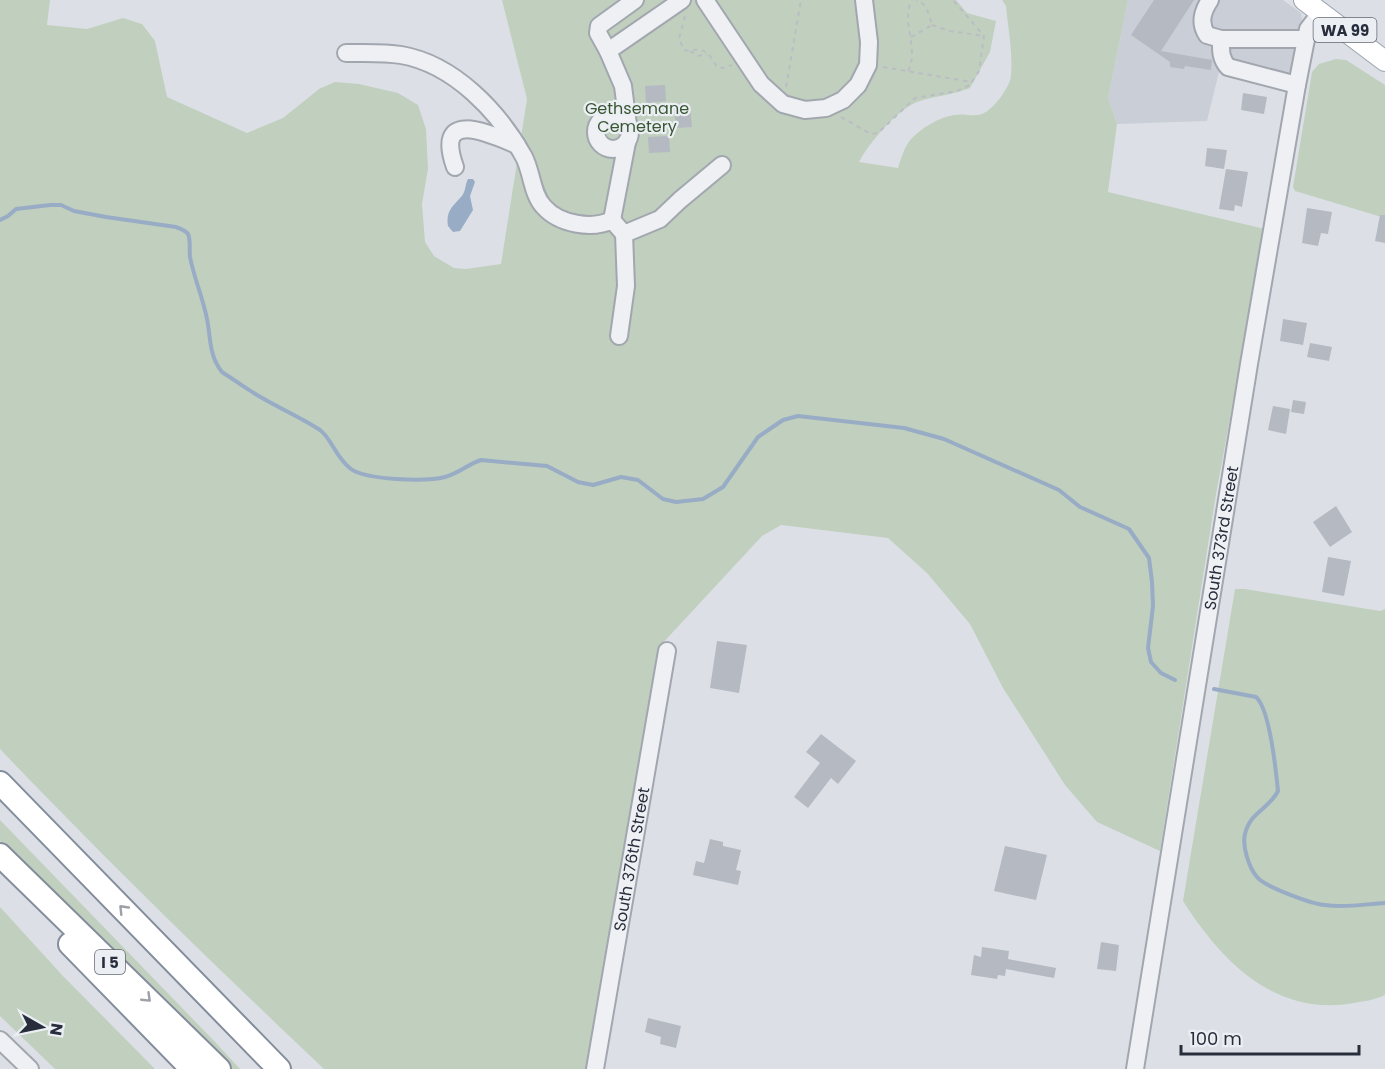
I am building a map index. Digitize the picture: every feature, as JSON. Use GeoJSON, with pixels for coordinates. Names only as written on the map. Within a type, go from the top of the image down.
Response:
{"type":"FeatureCollection","features":[{"type":"Feature","properties":{"kind":"highway"},"geometry":{"type":"LineString","coordinates":[[0,783],[279,1069]]}},
{"type":"Feature","properties":{"kind":"highway","name":"I 5"},"geometry":{"type":"LineString","coordinates":[[0,855],[219,1069]]}},
{"type":"Feature","properties":{"kind":"highway","name":"I 5"},"geometry":{"type":"LineString","coordinates":[[0,872],[192,1069]]}},
{"type":"Feature","properties":{"kind":"highway"},"geometry":{"type":"LineString","coordinates":[[164,951],[178,978],[262,1069]]}},
{"type":"Feature","properties":{"kind":"main road","name":"WA 99"},"geometry":{"type":"LineString","coordinates":[[1304,0],[1324,6],[1385,45]]}},
{"type":"Feature","properties":{"kind":"main road","name":"WA 99"},"geometry":{"type":"LineString","coordinates":[[1324,6],[1385,61]]}},
{"type":"Feature","properties":{"kind":"street"},"geometry":{"type":"LineString","coordinates":[[612,220],[627,134],[623,86],[598,33],[599,26],[635,0]]}},
{"type":"Feature","properties":{"kind":"street"},"geometry":{"type":"LineString","coordinates":[[705,0],[761,84],[783,104],[805,110],[826,108],[843,100],[858,85],[868,64],[864,0]]}},
{"type":"Feature","properties":{"kind":"street"},"geometry":{"type":"LineString","coordinates":[[1210,0],[1202,17],[1202,28],[1207,35],[1221,39],[1306,39]]}},
{"type":"Feature","properties":{"kind":"street"},"geometry":{"type":"LineString","coordinates":[[608,51],[679,2]]}},
{"type":"Feature","properties":{"kind":"street","name":"South 373rd Street"},"geometry":{"type":"LineString","coordinates":[[1135,1069],[1247,375],[1297,85],[1308,29],[1324,6]]}},
{"type":"Feature","properties":{"kind":"street"},"geometry":{"type":"LineString","coordinates":[[1221,39],[1221,53],[1228,67],[1297,85]]}},
{"type":"Feature","properties":{"kind":"street"},"geometry":{"type":"LineString","coordinates":[[346,53],[401,55],[414,58],[458,81],[490,108],[517,145],[530,169],[541,205],[550,213],[566,220],[602,225],[612,220]]}},
{"type":"Feature","properties":{"kind":"street"},"geometry":{"type":"LineString","coordinates":[[455,167],[450,154],[451,139],[461,129],[474,129],[517,145]]}},
{"type":"Feature","properties":{"kind":"street"},"geometry":{"type":"LineString","coordinates":[[624,234],[660,219],[722,165]]}},
{"type":"Feature","properties":{"kind":"street"},"geometry":{"type":"LineString","coordinates":[[612,220],[624,234],[626,286],[619,336]]}},
{"type":"Feature","properties":{"kind":"street","name":"South 376th Street"},"geometry":{"type":"LineString","coordinates":[[595,1069],[667,651]]}},
{"type":"Feature","properties":{"kind":"street"},"geometry":{"type":"LineString","coordinates":[[0,1040],[30,1069]]}},
{"type":"Feature","properties":{"kind":"path"},"geometry":{"type":"LineString","coordinates":[[783,104],[801,0]]}},
{"type":"Feature","properties":{"kind":"path"},"geometry":{"type":"LineString","coordinates":[[908,71],[914,61],[908,17],[909,6],[914,0],[921,1],[926,7],[932,25]]}},
{"type":"Feature","properties":{"kind":"path"},"geometry":{"type":"LineString","coordinates":[[826,108],[871,134],[878,133],[915,99],[930,94],[957,91],[970,85],[979,71],[984,36],[953,0]]}},
{"type":"Feature","properties":{"kind":"path"},"geometry":{"type":"LineString","coordinates":[[679,2],[687,8],[679,39],[684,50],[698,56],[708,53]]}},
{"type":"Feature","properties":{"kind":"path"},"geometry":{"type":"LineString","coordinates":[[932,25],[950,32],[984,36]]}},
{"type":"Feature","properties":{"kind":"path"},"geometry":{"type":"LineString","coordinates":[[911,37],[932,25]]}},
{"type":"Feature","properties":{"kind":"path"},"geometry":{"type":"LineString","coordinates":[[690,51],[699,48],[708,53],[717,67],[723,69],[745,58]]}},
{"type":"Feature","properties":{"kind":"path"},"geometry":{"type":"LineString","coordinates":[[868,64],[972,82]]}},
{"type":"Feature","properties":{"kind":"shaded area"},"geometry":{"type":"Polygon","coordinates":[[[1128,0],[1283,0],[1301,13],[1302,19],[1291,90],[1219,72],[1207,121],[1117,124],[1108,98],[1128,0]]]}},
{"type":"Feature","properties":{"kind":"green space","name":"Gethsemane Cemetery"},"geometry":{"type":"Polygon","coordinates":[[[0,0],[50,0],[47,25],[87,29],[123,18],[142,24],[155,41],[167,97],[247,133],[283,118],[319,89],[335,82],[359,84],[398,93],[418,105],[426,129],[428,169],[422,204],[425,242],[434,256],[454,268],[466,269],[501,264],[527,99],[502,0],[956,0],[967,13],[996,21],[990,52],[970,88],[909,106],[884,128],[859,162],[898,168],[906,146],[920,131],[949,116],[982,114],[996,103],[1005,91],[1010,80],[1011,58],[1006,6],[1002,0],[1128,0],[1108,98],[1117,124],[1108,192],[1265,229],[1216,494],[1160,851],[1097,822],[1065,785],[1003,688],[970,624],[927,573],[888,538],[781,525],[762,536],[660,646],[657,653],[589,1069],[324,1069],[79,831],[0,749],[0,0]]]}},
{"type":"Feature","properties":{"kind":"green space"},"geometry":{"type":"Polygon","coordinates":[[[1336,59],[1346,60],[1385,85],[1385,218],[1295,191],[1293,187],[1312,72],[1319,64],[1336,59]]]}},
{"type":"Feature","properties":{"kind":"green space"},"geometry":{"type":"Polygon","coordinates":[[[1235,589],[1380,611],[1385,609],[1385,995],[1377,998],[1354,1003],[1326,1005],[1299,1002],[1275,993],[1233,964],[1215,945],[1183,901],[1235,589]]]}},
{"type":"Feature","properties":{"kind":"green space"},"geometry":{"type":"Polygon","coordinates":[[[0,820],[240,1069],[230,1069],[0,841],[0,820]]]}},
{"type":"Feature","properties":{"kind":"green space"},"geometry":{"type":"Polygon","coordinates":[[[0,907],[62,975],[155,1069],[55,1069],[0,1016],[0,907]]]}},
{"type":"Feature","properties":{"kind":"water"},"geometry":{"type":"Polygon","coordinates":[[[468,179],[473,179],[475,182],[470,196],[473,210],[460,231],[453,232],[448,226],[449,213],[463,195],[468,179]]]}},
{"type":"Feature","properties":{"kind":"building"},"geometry":{"type":"Polygon","coordinates":[[[1154,0],[1194,0],[1161,51],[1212,60],[1211,70],[1185,66],[1184,69],[1170,67],[1170,62],[1131,35],[1154,0]]]}},
{"type":"Feature","properties":{"kind":"building"},"geometry":{"type":"Polygon","coordinates":[[[665,85],[666,101],[646,103],[645,86],[665,85]]]}},
{"type":"Feature","properties":{"kind":"building"},"geometry":{"type":"Polygon","coordinates":[[[1243,93],[1267,97],[1264,114],[1241,110],[1243,93]]]}},
{"type":"Feature","properties":{"kind":"building"},"geometry":{"type":"Polygon","coordinates":[[[690,106],[692,127],[676,128],[674,107],[690,106]]]}},
{"type":"Feature","properties":{"kind":"building"},"geometry":{"type":"Polygon","coordinates":[[[669,136],[670,152],[649,153],[648,137],[669,136]]]}},
{"type":"Feature","properties":{"kind":"building"},"geometry":{"type":"Polygon","coordinates":[[[1207,148],[1227,150],[1224,169],[1205,166],[1207,148]]]}},
{"type":"Feature","properties":{"kind":"building"},"geometry":{"type":"Polygon","coordinates":[[[1226,169],[1248,172],[1242,207],[1235,205],[1234,211],[1219,209],[1226,169]]]}},
{"type":"Feature","properties":{"kind":"building"},"geometry":{"type":"Polygon","coordinates":[[[1307,208],[1332,212],[1328,234],[1321,233],[1318,246],[1302,243],[1307,208]]]}},
{"type":"Feature","properties":{"kind":"building"},"geometry":{"type":"Polygon","coordinates":[[[1380,215],[1385,215],[1385,243],[1375,241],[1380,215]]]}},
{"type":"Feature","properties":{"kind":"building"},"geometry":{"type":"Polygon","coordinates":[[[1283,319],[1307,323],[1303,345],[1280,341],[1283,319]]]}},
{"type":"Feature","properties":{"kind":"building"},"geometry":{"type":"Polygon","coordinates":[[[1310,343],[1332,347],[1329,361],[1307,357],[1310,343]]]}},
{"type":"Feature","properties":{"kind":"building"},"geometry":{"type":"Polygon","coordinates":[[[1293,400],[1306,402],[1304,414],[1291,412],[1293,400]]]}},
{"type":"Feature","properties":{"kind":"building"},"geometry":{"type":"Polygon","coordinates":[[[1273,406],[1290,409],[1286,434],[1268,430],[1273,406]]]}},
{"type":"Feature","properties":{"kind":"building"},"geometry":{"type":"Polygon","coordinates":[[[1336,506],[1352,532],[1330,547],[1313,522],[1336,506]]]}},
{"type":"Feature","properties":{"kind":"building"},"geometry":{"type":"Polygon","coordinates":[[[1328,557],[1351,561],[1344,596],[1322,592],[1328,557]]]}},
{"type":"Feature","properties":{"kind":"building"},"geometry":{"type":"Polygon","coordinates":[[[717,641],[747,645],[739,693],[710,688],[717,641]]]}},
{"type":"Feature","properties":{"kind":"building"},"geometry":{"type":"Polygon","coordinates":[[[821,734],[856,761],[838,784],[831,778],[808,808],[794,797],[820,763],[806,752],[821,734]]]}},
{"type":"Feature","properties":{"kind":"building"},"geometry":{"type":"Polygon","coordinates":[[[710,839],[723,842],[723,846],[741,850],[736,870],[741,871],[738,885],[693,875],[696,861],[704,863],[710,839]]]}},
{"type":"Feature","properties":{"kind":"building"},"geometry":{"type":"Polygon","coordinates":[[[1005,846],[1047,855],[1036,900],[994,891],[1005,846]]]}},
{"type":"Feature","properties":{"kind":"building"},"geometry":{"type":"Polygon","coordinates":[[[1101,942],[1119,945],[1116,971],[1097,969],[1101,942]]]}},
{"type":"Feature","properties":{"kind":"building"},"geometry":{"type":"Polygon","coordinates":[[[982,947],[1009,951],[1008,959],[1056,968],[1054,978],[1006,969],[1005,976],[998,975],[997,979],[971,975],[974,955],[981,957],[982,947]]]}},
{"type":"Feature","properties":{"kind":"building"},"geometry":{"type":"Polygon","coordinates":[[[648,1018],[681,1026],[676,1048],[660,1044],[661,1037],[645,1032],[648,1018]]]}},
{"type":"Feature","properties":{"kind":"waterway"},"geometry":{"type":"LineString","coordinates":[[0,220],[16,209],[61,205],[74,211],[176,227],[185,231],[189,236],[190,257],[205,311],[213,353],[222,372],[258,396],[320,430],[346,465],[369,476],[411,480],[436,479],[460,471],[481,460],[547,466],[578,482],[593,485],[621,477],[638,480],[663,499],[676,502],[703,499],[723,487],[758,437],[783,420],[798,416],[904,428],[944,439],[1059,490],[1080,507],[1129,529],[1149,558],[1153,606],[1148,648],[1151,662],[1161,673],[1175,680]]}},
{"type":"Feature","properties":{"kind":"waterway"},"geometry":{"type":"LineString","coordinates":[[1214,689],[1256,697],[1261,704],[1269,727],[1278,791],[1270,802],[1255,815],[1247,827],[1244,839],[1247,857],[1257,877],[1279,890],[1319,904],[1340,906],[1385,903]]}}]}
